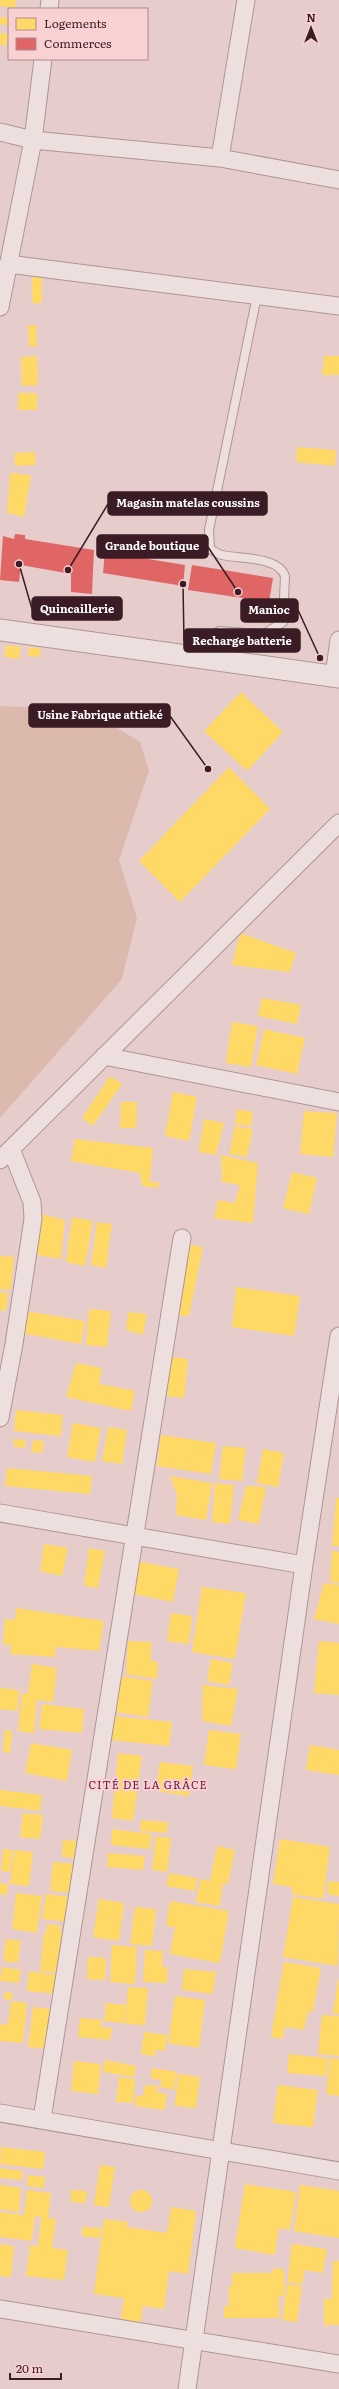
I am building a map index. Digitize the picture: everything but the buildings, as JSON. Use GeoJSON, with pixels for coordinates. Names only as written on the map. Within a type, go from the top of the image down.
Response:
{"type":"FeatureCollection","features":[{"type":"Feature","properties":{"kind":"street"},"geometry":{"type":"LineString","coordinates":[[220,158],[246,0]]}},
{"type":"Feature","properties":{"kind":"street"},"geometry":{"type":"LineString","coordinates":[[0,307],[32,140],[43,60]]}},
{"type":"Feature","properties":{"kind":"street"},"geometry":{"type":"LineString","coordinates":[[0,132],[32,140],[220,158],[339,180]]}},
{"type":"Feature","properties":{"kind":"street"},"geometry":{"type":"LineString","coordinates":[[8,264],[339,306]]}},
{"type":"Feature","properties":{"kind":"street"},"geometry":{"type":"LineString","coordinates":[[0,630],[336,676],[339,640]]}},
{"type":"Feature","properties":{"kind":"street"},"geometry":{"type":"LineString","coordinates":[[0,1418],[14,1344],[33,1219],[32,1202],[6,1155],[339,823]]}},
{"type":"Feature","properties":{"kind":"street"},"geometry":{"type":"LineString","coordinates":[[104,1056],[339,1102]]}},
{"type":"Feature","properties":{"kind":"street"},"geometry":{"type":"LineString","coordinates":[[42,2119],[182,1238]]}},
{"type":"Feature","properties":{"kind":"street"},"geometry":{"type":"LineString","coordinates":[[187,2389],[304,1565],[333,1417],[339,1336]]}},
{"type":"Feature","properties":{"kind":"street"},"geometry":{"type":"LineString","coordinates":[[0,1513],[304,1565]]}},
{"type":"Feature","properties":{"kind":"street"},"geometry":{"type":"LineString","coordinates":[[0,2113],[339,2171]]}},
{"type":"Feature","properties":{"kind":"street"},"geometry":{"type":"LineString","coordinates":[[0,2308],[339,2364]]}},
{"type":"Feature","properties":{"kind":"lane"},"geometry":{"type":"LineString","coordinates":[[205,657],[214,635],[219,631],[264,634],[283,622],[285,576],[283,571],[277,566],[245,556],[222,555],[210,549],[209,530],[257,296]]}},
{"type":"Feature","properties":{"kind":"shaded area"},"geometry":{"type":"Polygon","coordinates":[[[0,706],[88,710],[140,742],[149,771],[119,860],[137,918],[122,979],[0,1118],[0,706]]]}},
{"type":"Feature","properties":{"kind":"place","name":"Quincaillerie"},"geometry":{"type":"Point","coordinates":[19,564]}},
{"type":"Feature","properties":{"kind":"place","name":"Magasin matelas coussins"},"geometry":{"type":"Point","coordinates":[68,570]}},
{"type":"Feature","properties":{"kind":"place","name":"Recharge batterie"},"geometry":{"type":"Point","coordinates":[183,584]}},
{"type":"Feature","properties":{"kind":"place","name":"Grande boutique"},"geometry":{"type":"Point","coordinates":[238,592]}},
{"type":"Feature","properties":{"kind":"place","name":"Manioc"},"geometry":{"type":"Point","coordinates":[320,658]}},
{"type":"Feature","properties":{"kind":"place","name":"Usine Fabrique attieké"},"geometry":{"type":"Point","coordinates":[208,769]}},
{"type":"Feature","properties":{"kind":"district","name":"CITÉ DE LA GRÂCE"},"geometry":{"type":"Point","coordinates":[148,1784]}}]}
